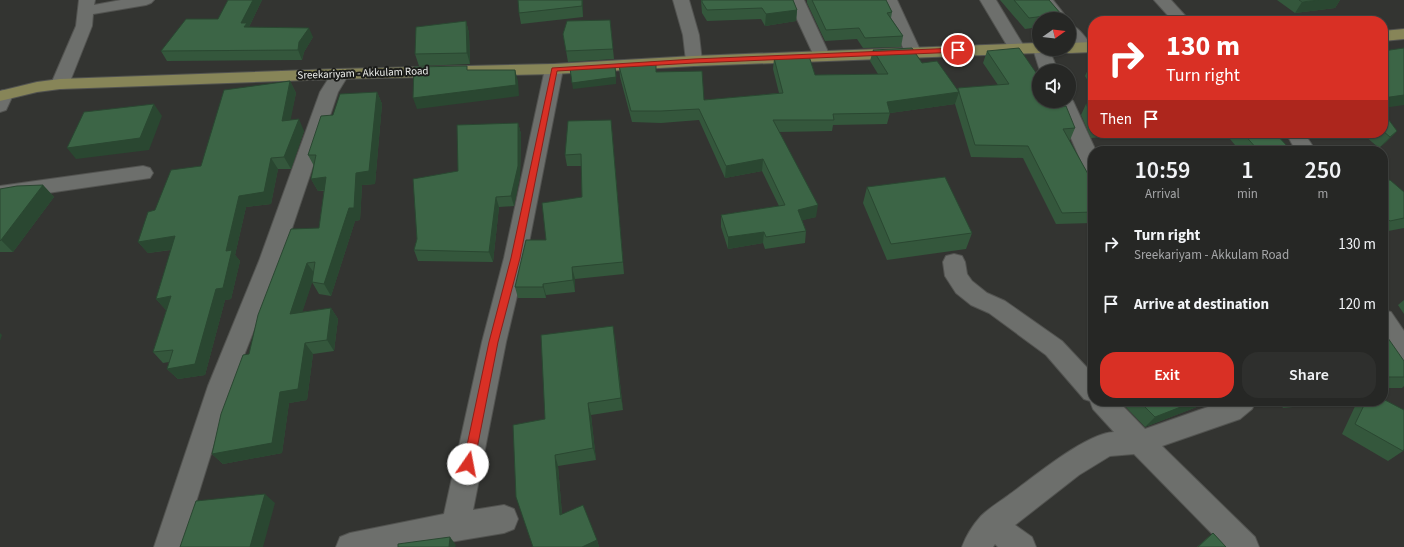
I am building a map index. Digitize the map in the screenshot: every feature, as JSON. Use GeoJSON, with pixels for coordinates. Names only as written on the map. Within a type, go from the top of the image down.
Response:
{"type":"FeatureCollection","features":[{"type":"Feature","properties":{"kind":"main road"},"geometry":{"type":"LineString","coordinates":[[1388,36],[1404,34]]}},
{"type":"Feature","properties":{"kind":"main road","name":"Sreekariyam - Akkulam Road"},"geometry":{"type":"LineString","coordinates":[[1,99],[37,87],[60,84],[340,74],[554,69],[694,61],[1032,48]]}},
{"type":"Feature","properties":{"kind":"street"},"geometry":{"type":"LineString","coordinates":[[60,84],[84,26],[87,5],[146,0]]}},
{"type":"Feature","properties":{"kind":"street"},"geometry":{"type":"LineString","coordinates":[[681,0],[691,34],[694,61]]}},
{"type":"Feature","properties":{"kind":"street"},"geometry":{"type":"LineString","coordinates":[[796,0],[822,56]]}},
{"type":"Feature","properties":{"kind":"street"},"geometry":{"type":"LineString","coordinates":[[889,0],[913,52]]}},
{"type":"Feature","properties":{"kind":"street"},"geometry":{"type":"LineString","coordinates":[[988,0],[1017,48]]}},
{"type":"Feature","properties":{"kind":"street"},"geometry":{"type":"LineString","coordinates":[[1044,0],[1054,12]]}},
{"type":"Feature","properties":{"kind":"street"},"geometry":{"type":"LineString","coordinates":[[1162,0],[1177,16]]}},
{"type":"Feature","properties":{"kind":"street"},"geometry":{"type":"LineString","coordinates":[[1076,39],[1082,47]]}},
{"type":"Feature","properties":{"kind":"street"},"geometry":{"type":"LineString","coordinates":[[456,526],[494,342],[515,258],[554,69]]}},
{"type":"Feature","properties":{"kind":"street"},"geometry":{"type":"LineString","coordinates":[[168,547],[220,386],[270,261],[329,92],[340,74]]}},
{"type":"Feature","properties":{"kind":"street"},"geometry":{"type":"LineString","coordinates":[[1067,108],[1088,155]]}},
{"type":"Feature","properties":{"kind":"street"},"geometry":{"type":"LineString","coordinates":[[0,193],[143,173]]}},
{"type":"Feature","properties":{"kind":"street"},"geometry":{"type":"LineString","coordinates":[[954,262],[956,276],[964,288],[979,299],[997,307],[1054,348],[1088,385]]}},
{"type":"Feature","properties":{"kind":"street"},"geometry":{"type":"LineString","coordinates":[[1388,327],[1404,351]]}},
{"type":"Feature","properties":{"kind":"street"},"geometry":{"type":"LineString","coordinates":[[1107,406],[1140,442],[1245,547]]}},
{"type":"Feature","properties":{"kind":"street"},"geometry":{"type":"LineString","coordinates":[[976,547],[992,525],[1070,466],[1106,444],[1140,442],[1231,410],[1236,406]]}},
{"type":"Feature","properties":{"kind":"street"},"geometry":{"type":"LineString","coordinates":[[350,547],[456,526],[504,519]]}},
{"type":"Feature","properties":{"kind":"street"},"geometry":{"type":"LineString","coordinates":[[992,525],[1022,547]]}},
{"type":"Feature","properties":{"kind":"building"},"geometry":{"type":"Polygon","coordinates":[[[228,0],[253,0],[241,23],[247,23],[244,27],[309,28],[299,42],[298,50],[161,51],[186,19],[218,19],[228,0]]]}},
{"type":"Feature","properties":{"kind":"building"},"geometry":{"type":"Polygon","coordinates":[[[518,0],[582,0],[582,6],[519,13],[518,0]]]}},
{"type":"Feature","properties":{"kind":"building"},"geometry":{"type":"Polygon","coordinates":[[[702,0],[793,0],[797,10],[766,14],[762,8],[707,10],[702,0]]]}},
{"type":"Feature","properties":{"kind":"building"},"geometry":{"type":"Polygon","coordinates":[[[812,0],[886,0],[892,12],[887,13],[903,36],[865,38],[859,28],[826,30],[812,0]]]}},
{"type":"Feature","properties":{"kind":"building"},"geometry":{"type":"Polygon","coordinates":[[[1014,0],[1049,0],[1059,12],[1032,12],[1032,18],[1029,18],[1014,0]]]}},
{"type":"Feature","properties":{"kind":"building"},"geometry":{"type":"Polygon","coordinates":[[[1299,0],[1319,0],[1302,2],[1299,0]]]}},
{"type":"Feature","properties":{"kind":"building"},"geometry":{"type":"Polygon","coordinates":[[[610,20],[613,49],[566,51],[563,34],[567,21],[610,20]]]}},
{"type":"Feature","properties":{"kind":"building"},"geometry":{"type":"Polygon","coordinates":[[[466,21],[467,53],[415,54],[416,27],[466,21]]]}},
{"type":"Feature","properties":{"kind":"building"},"geometry":{"type":"Polygon","coordinates":[[[912,48],[922,63],[937,61],[959,92],[887,102],[890,113],[833,114],[834,120],[773,120],[818,205],[798,210],[806,231],[766,237],[764,232],[728,237],[721,215],[785,205],[763,159],[726,166],[699,109],[631,111],[619,66],[656,64],[656,72],[702,71],[704,100],[783,93],[774,58],[809,56],[815,75],[888,74],[873,50],[912,48]]]}},
{"type":"Feature","properties":{"kind":"building"},"geometry":{"type":"Polygon","coordinates":[[[1019,48],[1032,67],[1032,108],[1067,108],[1075,128],[1063,129],[1088,174],[1088,212],[1062,213],[1028,146],[975,145],[958,88],[1009,84],[987,51],[1019,48]]]}},
{"type":"Feature","properties":{"kind":"building"},"geometry":{"type":"Polygon","coordinates":[[[1404,48],[1404,95],[1388,97],[1388,50],[1404,48]]]}},
{"type":"Feature","properties":{"kind":"building"},"geometry":{"type":"Polygon","coordinates":[[[467,66],[467,70],[515,70],[516,85],[413,98],[414,67],[467,66]]]}},
{"type":"Feature","properties":{"kind":"building"},"geometry":{"type":"Polygon","coordinates":[[[615,66],[616,77],[572,83],[570,68],[615,66]]]}},
{"type":"Feature","properties":{"kind":"building"},"geometry":{"type":"Polygon","coordinates":[[[290,81],[282,121],[299,119],[284,157],[271,158],[264,192],[239,196],[226,251],[232,250],[223,288],[216,289],[195,364],[167,369],[173,350],[153,352],[171,296],[156,299],[175,236],[138,242],[148,212],[155,210],[171,170],[201,166],[224,90],[290,81]]]}},
{"type":"Feature","properties":{"kind":"building"},"geometry":{"type":"Polygon","coordinates":[[[377,92],[369,171],[356,173],[354,208],[349,208],[324,284],[312,282],[315,262],[307,263],[290,314],[331,308],[327,340],[305,343],[298,389],[280,392],[272,443],[212,454],[221,414],[243,355],[249,354],[258,315],[291,229],[319,228],[326,177],[311,179],[316,155],[308,155],[321,116],[333,115],[340,94],[377,92]]]}},
{"type":"Feature","properties":{"kind":"building"},"geometry":{"type":"Polygon","coordinates":[[[154,104],[140,138],[67,148],[84,112],[154,104]]]}},
{"type":"Feature","properties":{"kind":"building"},"geometry":{"type":"Polygon","coordinates":[[[1388,119],[1397,131],[1390,137],[1388,135],[1388,119]]]}},
{"type":"Feature","properties":{"kind":"building"},"geometry":{"type":"Polygon","coordinates":[[[611,120],[623,262],[572,267],[573,280],[543,284],[543,287],[515,287],[526,240],[546,240],[542,203],[582,197],[581,154],[565,155],[568,121],[611,120]]]}},
{"type":"Feature","properties":{"kind":"building"},"geometry":{"type":"Polygon","coordinates":[[[518,123],[518,166],[511,196],[496,197],[489,252],[414,250],[417,239],[413,179],[458,171],[457,125],[518,123]]]}},
{"type":"Feature","properties":{"kind":"building"},"geometry":{"type":"Polygon","coordinates":[[[1247,138],[1280,138],[1287,146],[1254,146],[1247,138]]]}},
{"type":"Feature","properties":{"kind":"building"},"geometry":{"type":"Polygon","coordinates":[[[945,177],[972,233],[891,244],[867,187],[945,177]]]}},
{"type":"Feature","properties":{"kind":"building"},"geometry":{"type":"Polygon","coordinates":[[[1388,180],[1390,180],[1404,192],[1404,218],[1390,221],[1388,219],[1388,180]]]}},
{"type":"Feature","properties":{"kind":"building"},"geometry":{"type":"Polygon","coordinates":[[[43,185],[0,241],[0,189],[17,186],[43,185]]]}},
{"type":"Feature","properties":{"kind":"building"},"geometry":{"type":"Polygon","coordinates":[[[613,326],[621,398],[588,403],[593,448],[555,455],[560,515],[583,505],[597,540],[582,547],[533,547],[516,497],[513,425],[545,419],[541,335],[613,326]]]}},
{"type":"Feature","properties":{"kind":"building"},"geometry":{"type":"Polygon","coordinates":[[[1388,338],[1404,361],[1404,377],[1388,377],[1388,338]]]}},
{"type":"Feature","properties":{"kind":"building"},"geometry":{"type":"Polygon","coordinates":[[[1388,402],[1404,410],[1403,451],[1355,424],[1364,406],[1388,406],[1388,402]]]}},
{"type":"Feature","properties":{"kind":"building"},"geometry":{"type":"Polygon","coordinates":[[[1144,406],[1183,406],[1155,417],[1144,406]]]}},
{"type":"Feature","properties":{"kind":"building"},"geometry":{"type":"Polygon","coordinates":[[[265,494],[250,547],[180,547],[196,501],[265,494]]]}},
{"type":"Feature","properties":{"kind":"building"},"geometry":{"type":"Polygon","coordinates":[[[1213,533],[1226,547],[1198,547],[1213,533]]]}},
{"type":"Feature","properties":{"kind":"building"},"geometry":{"type":"Polygon","coordinates":[[[450,537],[449,547],[398,547],[398,544],[450,537]]]}},
{"type":"Feature","properties":{"kind":"route"},"geometry":{"type":"LineString","coordinates":[[468,464],[494,342],[515,258],[554,69],[694,61],[958,50]]}}]}
